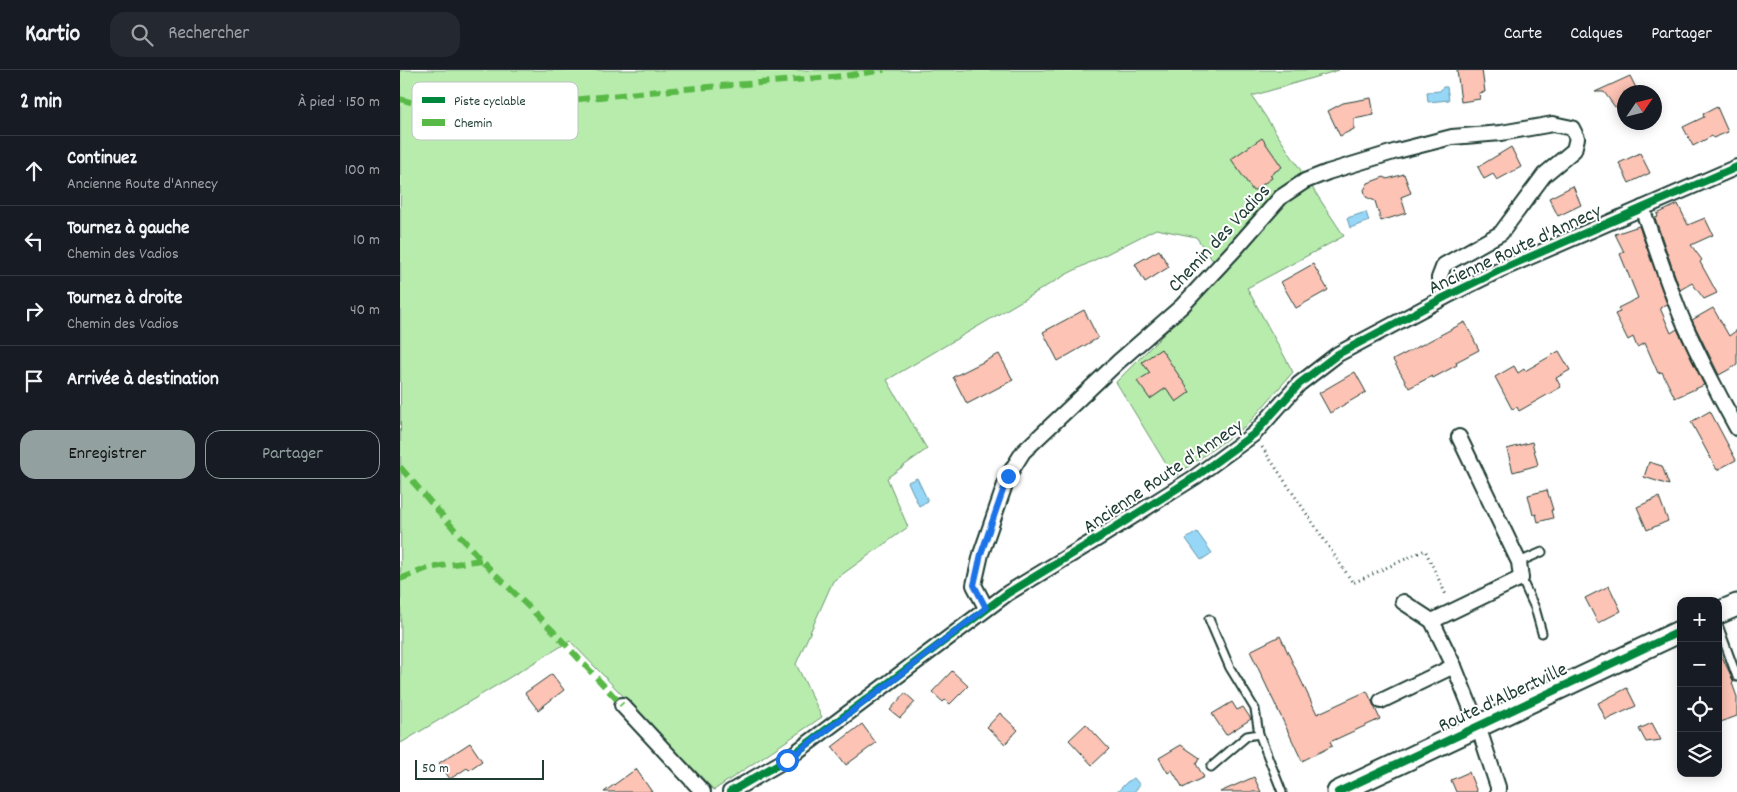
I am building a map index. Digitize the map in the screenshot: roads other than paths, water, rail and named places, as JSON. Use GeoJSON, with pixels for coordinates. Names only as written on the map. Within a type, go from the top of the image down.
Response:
{"type":"FeatureCollection","features":[{"type":"Feature","properties":{"kind":"main road"},"geometry":{"type":"LineString","coordinates":[[1722,612],[1737,605]]}},
{"type":"Feature","properties":{"kind":"main road","name":"Route d'Albertville"},"geometry":{"type":"LineString","coordinates":[[1338,792],[1677,632]]}},
{"type":"Feature","properties":{"kind":"street","name":"Chemin des Vadios"},"geometry":{"type":"LineString","coordinates":[[986,608],[974,585],[981,554],[1008,476],[1024,452],[1118,362],[1182,306],[1281,196],[1305,181],[1328,172],[1397,151],[1452,138],[1501,133],[1553,124],[1572,128],[1577,138],[1574,150],[1544,175],[1501,233],[1444,265],[1439,278],[1445,297]]}},
{"type":"Feature","properties":{"kind":"street","name":"Ancienne Route d'Annecy"},"geometry":{"type":"LineString","coordinates":[[730,792],[787,760],[1008,593],[1195,477],[1254,434],[1299,384],[1338,354],[1445,297],[1537,253],[1737,167]]}},
{"type":"Feature","properties":{"kind":"street"},"geometry":{"type":"LineString","coordinates":[[1642,208],[1684,322],[1714,387],[1737,428]]}},
{"type":"Feature","properties":{"kind":"street"},"geometry":{"type":"LineString","coordinates":[[1432,621],[1521,578],[1519,562],[1459,437]]}},
{"type":"Feature","properties":{"kind":"street"},"geometry":{"type":"LineString","coordinates":[[1403,602],[1432,621],[1454,666],[1478,726],[1498,792]]}},
{"type":"Feature","properties":{"kind":"street"},"geometry":{"type":"LineString","coordinates":[[1381,701],[1454,666]]}},
{"type":"Feature","properties":{"kind":"street"},"geometry":{"type":"LineString","coordinates":[[622,705],[703,792]]}},
{"type":"Feature","properties":{"kind":"lane"},"geometry":{"type":"LineString","coordinates":[[1519,562],[1542,552]]}},
{"type":"Feature","properties":{"kind":"lane"},"geometry":{"type":"LineString","coordinates":[[1521,578],[1535,608],[1542,633]]}},
{"type":"Feature","properties":{"kind":"lane"},"geometry":{"type":"LineString","coordinates":[[1209,619],[1230,668],[1255,709],[1259,734],[1282,792]]}},
{"type":"Feature","properties":{"kind":"lane"},"geometry":{"type":"LineString","coordinates":[[1722,636],[1737,677]]}},
{"type":"Feature","properties":{"kind":"lane"},"geometry":{"type":"LineString","coordinates":[[1211,766],[1248,736],[1259,734]]}},
{"type":"Feature","properties":{"kind":"water"},"geometry":{"type":"Polygon","coordinates":[[[1443,87],[1447,87],[1449,100],[1428,102],[1427,92],[1440,91],[1443,87]]]}},
{"type":"Feature","properties":{"kind":"water"},"geometry":{"type":"Polygon","coordinates":[[[1366,212],[1369,221],[1350,228],[1347,218],[1366,212]]]}},
{"type":"Feature","properties":{"kind":"water"},"geometry":{"type":"Polygon","coordinates":[[[917,478],[928,501],[919,506],[908,482],[917,478]]]}},
{"type":"Feature","properties":{"kind":"water"},"geometry":{"type":"Polygon","coordinates":[[[1197,532],[1212,553],[1201,560],[1186,539],[1197,532]]]}},
{"type":"Feature","properties":{"kind":"water"},"geometry":{"type":"Polygon","coordinates":[[[1134,778],[1140,785],[1134,792],[1117,792],[1127,782],[1134,778]]]}}]}
